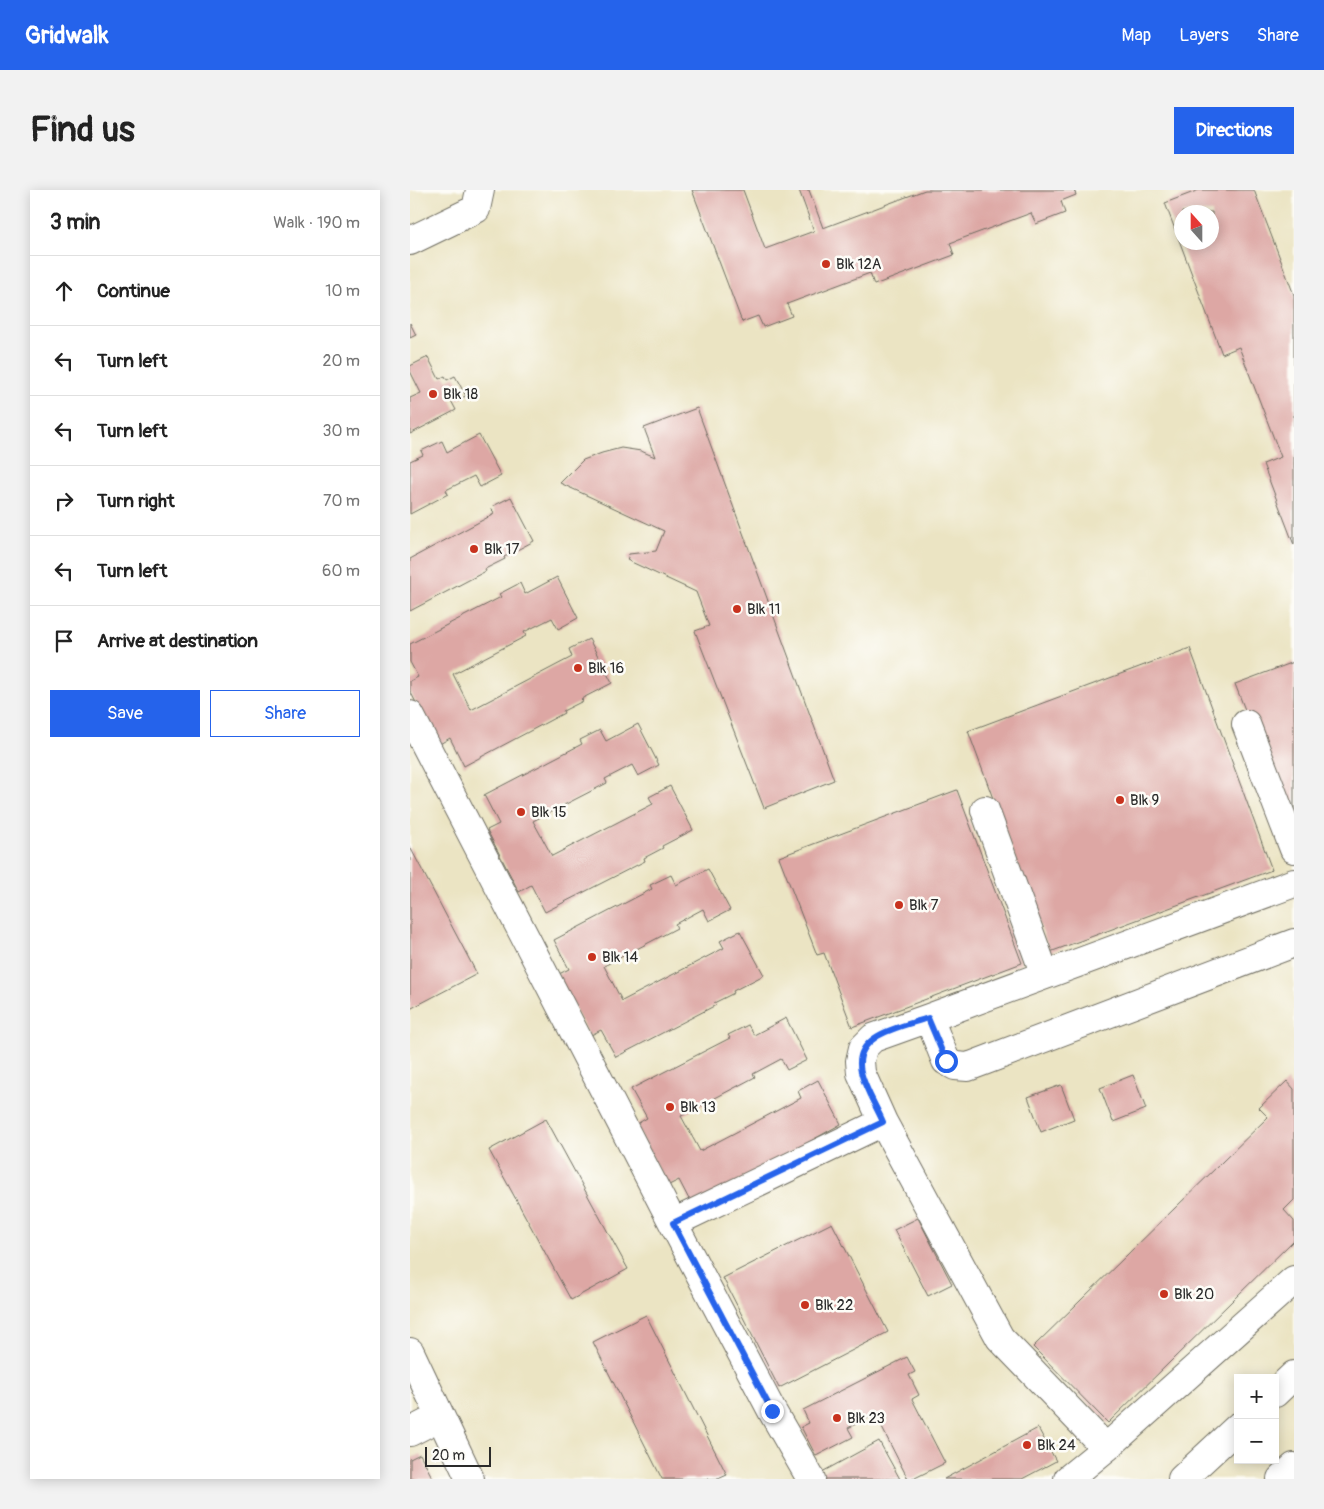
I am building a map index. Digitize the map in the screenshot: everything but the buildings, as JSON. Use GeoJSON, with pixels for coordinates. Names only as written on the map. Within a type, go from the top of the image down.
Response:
{"type":"FeatureCollection","features":[{"type":"Feature","properties":{"kind":"main road"},"geometry":{"type":"LineString","coordinates":[[410,241],[476,209],[480,190]]}},
{"type":"Feature","properties":{"kind":"main road"},"geometry":{"type":"LineString","coordinates":[[410,715],[673,1223],[772,1411],[811,1479]]}},
{"type":"Feature","properties":{"kind":"main road"},"geometry":{"type":"LineString","coordinates":[[1246,724],[1294,849]]}},
{"type":"Feature","properties":{"kind":"main road"},"geometry":{"type":"LineString","coordinates":[[985,810],[1045,975]]}},
{"type":"Feature","properties":{"kind":"main road"},"geometry":{"type":"LineString","coordinates":[[1106,1448],[1000,1338],[883,1122],[861,1073],[860,1061],[863,1048],[873,1038],[886,1032],[1293,886]]}},
{"type":"Feature","properties":{"kind":"main road"},"geometry":{"type":"LineString","coordinates":[[928,1018],[946,1061],[955,1066],[968,1067],[1294,943]]}},
{"type":"Feature","properties":{"kind":"main road"},"geometry":{"type":"LineString","coordinates":[[673,1223],[883,1122]]}},
{"type":"Feature","properties":{"kind":"main road"},"geometry":{"type":"LineString","coordinates":[[1068,1479],[1106,1448],[1294,1280]]}},
{"type":"Feature","properties":{"kind":"main road"},"geometry":{"type":"LineString","coordinates":[[410,1352],[439,1417],[470,1479]]}},
{"type":"Feature","properties":{"kind":"main road"},"geometry":{"type":"LineString","coordinates":[[1279,1388],[1294,1375]]}},
{"type":"Feature","properties":{"kind":"main road"},"geometry":{"type":"LineString","coordinates":[[410,1432],[439,1417]]}},
{"type":"Feature","properties":{"kind":"main road"},"geometry":{"type":"LineString","coordinates":[[1182,1479],[1234,1431]]}},
{"type":"Feature","properties":{"kind":"main road"},"geometry":{"type":"LineString","coordinates":[[1281,1479],[1294,1466]]}},
{"type":"Feature","properties":{"kind":"place","name":"Blk 12A"},"geometry":{"type":"Point","coordinates":[826,264]}},
{"type":"Feature","properties":{"kind":"place","name":"Blk 18"},"geometry":{"type":"Point","coordinates":[433,394]}},
{"type":"Feature","properties":{"kind":"place","name":"Blk 17"},"geometry":{"type":"Point","coordinates":[474,549]}},
{"type":"Feature","properties":{"kind":"place","name":"Blk 11"},"geometry":{"type":"Point","coordinates":[737,609]}},
{"type":"Feature","properties":{"kind":"place","name":"Blk 16"},"geometry":{"type":"Point","coordinates":[578,668]}},
{"type":"Feature","properties":{"kind":"place","name":"Blk 9"},"geometry":{"type":"Point","coordinates":[1120,800]}},
{"type":"Feature","properties":{"kind":"place","name":"Blk 15"},"geometry":{"type":"Point","coordinates":[521,812]}},
{"type":"Feature","properties":{"kind":"place","name":"Blk 7"},"geometry":{"type":"Point","coordinates":[899,905]}},
{"type":"Feature","properties":{"kind":"place","name":"Blk 14"},"geometry":{"type":"Point","coordinates":[592,957]}},
{"type":"Feature","properties":{"kind":"place","name":"Blk 13"},"geometry":{"type":"Point","coordinates":[670,1107]}},
{"type":"Feature","properties":{"kind":"place","name":"Blk 20"},"geometry":{"type":"Point","coordinates":[1164,1294]}},
{"type":"Feature","properties":{"kind":"place","name":"Blk 22"},"geometry":{"type":"Point","coordinates":[805,1305]}},
{"type":"Feature","properties":{"kind":"place","name":"Blk 23"},"geometry":{"type":"Point","coordinates":[837,1418]}},
{"type":"Feature","properties":{"kind":"place","name":"Blk 24"},"geometry":{"type":"Point","coordinates":[1027,1445]}},
{"type":"Feature","properties":{"kind":"route"},"geometry":{"type":"LineString","coordinates":[[772,1411],[673,1223],[883,1122],[861,1073],[860,1061],[863,1048],[873,1038],[928,1018],[946,1061]]}}]}
